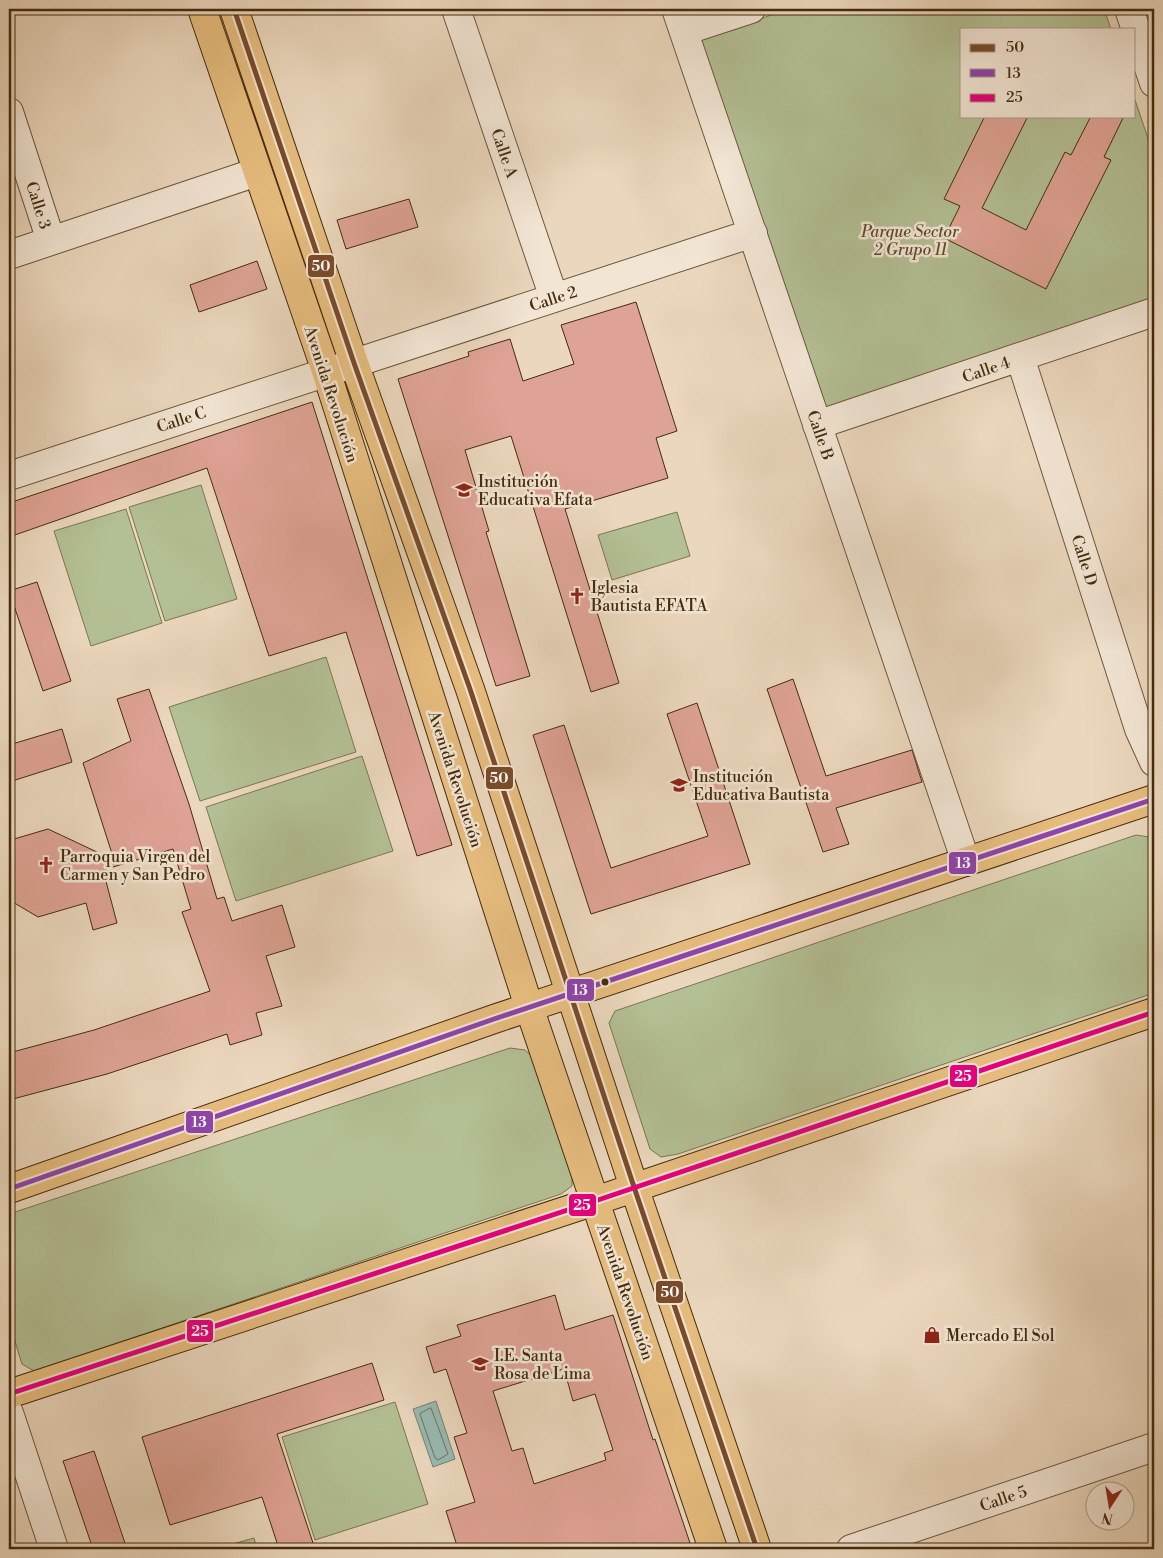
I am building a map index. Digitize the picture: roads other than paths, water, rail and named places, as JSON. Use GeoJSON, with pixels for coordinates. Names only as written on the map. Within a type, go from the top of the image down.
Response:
{"type":"FeatureCollection","features":[{"type":"Feature","properties":{"kind":"main road","name":"Avenida Revolución"},"geometry":{"type":"LineString","coordinates":[[202,9],[326,371],[529,1007],[713,1549]]}},
{"type":"Feature","properties":{"kind":"main road","name":"Avenida Revolución"},"geometry":{"type":"LineString","coordinates":[[234,9],[354,363],[470,689],[634,1187],[757,1549]]}},
{"type":"Feature","properties":{"kind":"main road"},"geometry":{"type":"LineString","coordinates":[[9,1188],[529,1007],[1154,799]]}},
{"type":"Feature","properties":{"kind":"main road"},"geometry":{"type":"LineString","coordinates":[[9,1394],[1154,1012]]}},
{"type":"Feature","properties":{"kind":"street","name":"Calle A"},"geometry":{"type":"LineString","coordinates":[[456,9],[554,298]]}},
{"type":"Feature","properties":{"kind":"street"},"geometry":{"type":"LineString","coordinates":[[680,20],[751,9]]}},
{"type":"Feature","properties":{"kind":"street"},"geometry":{"type":"LineString","coordinates":[[1129,9],[1135,28]]}},
{"type":"Feature","properties":{"kind":"street","name":"Calle B"},"geometry":{"type":"LineString","coordinates":[[680,20],[966,862]]}},
{"type":"Feature","properties":{"kind":"street"},"geometry":{"type":"LineString","coordinates":[[1136,30],[1154,83]]}},
{"type":"Feature","properties":{"kind":"street","name":"Calle 3"},"geometry":{"type":"LineString","coordinates":[[9,112],[51,241]]}},
{"type":"Feature","properties":{"kind":"street"},"geometry":{"type":"LineString","coordinates":[[9,255],[257,172]]}},
{"type":"Feature","properties":{"kind":"street","name":"Calle 2"},"geometry":{"type":"LineString","coordinates":[[354,363],[752,233]]}},
{"type":"Feature","properties":{"kind":"street","name":"Calle 4"},"geometry":{"type":"LineString","coordinates":[[817,425],[1154,312]]}},
{"type":"Feature","properties":{"kind":"street","name":"Calle D"},"geometry":{"type":"LineString","coordinates":[[1020,357],[1139,729],[1154,762]]}},
{"type":"Feature","properties":{"kind":"street","name":"Calle C"},"geometry":{"type":"LineString","coordinates":[[9,476],[354,363]]}},
{"type":"Feature","properties":{"kind":"street"},"geometry":{"type":"LineString","coordinates":[[9,1413],[54,1549]]}},
{"type":"Feature","properties":{"kind":"street","name":"Calle 5"},"geometry":{"type":"LineString","coordinates":[[851,1549],[1154,1447]]}},
{"type":"Feature","properties":{"kind":"water"},"geometry":{"type":"Polygon","coordinates":[[[436,1401],[455,1459],[433,1467],[413,1409],[436,1401]]]}},
{"type":"Feature","properties":{"kind":"place","name":"Institución Educativa Efata"},"geometry":{"type":"Point","coordinates":[464,490]}},
{"type":"Feature","properties":{"kind":"place","name":"Iglesia Bautista EFATA"},"geometry":{"type":"Point","coordinates":[577,596]}},
{"type":"Feature","properties":{"kind":"place","name":"Institución Educativa Bautista"},"geometry":{"type":"Point","coordinates":[679,785]}},
{"type":"Feature","properties":{"kind":"place","name":"Parroquia Virgen del Carmen y San Pedro"},"geometry":{"type":"Point","coordinates":[46,865]}},
{"type":"Feature","properties":{"kind":"place","name":"Mercado El Sol"},"geometry":{"type":"Point","coordinates":[932,1335]}},
{"type":"Feature","properties":{"kind":"place","name":"I.E. Santa Rosa de Lima"},"geometry":{"type":"Point","coordinates":[480,1364]}},
{"type":"Feature","properties":{"kind":"park label","name":"Parque Sector 2 Grupo 11"},"geometry":{"type":"Point","coordinates":[910,240]}}]}
